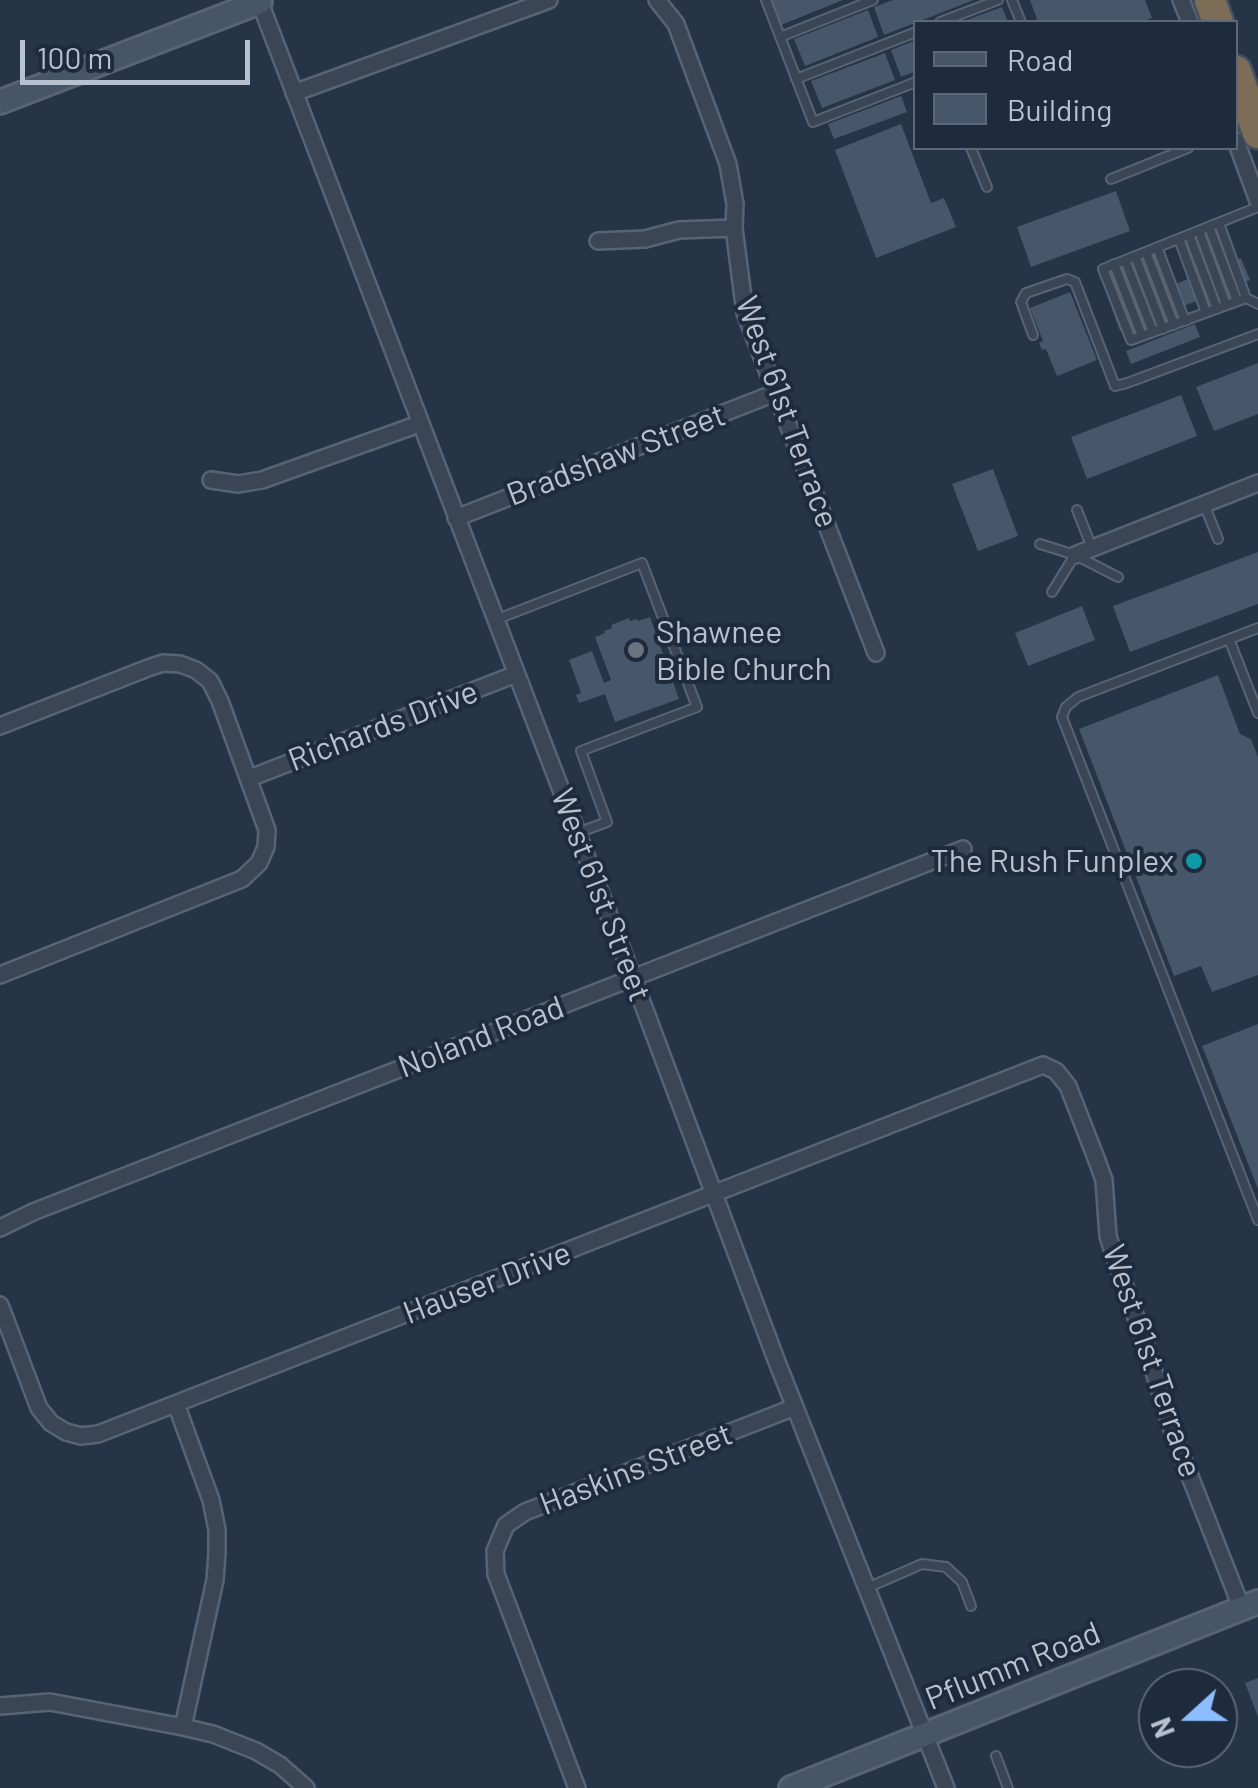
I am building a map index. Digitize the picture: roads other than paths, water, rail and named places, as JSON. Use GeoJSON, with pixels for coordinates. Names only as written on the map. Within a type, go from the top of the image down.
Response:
{"type":"FeatureCollection","features":[{"type":"Feature","properties":{"kind":"highway"},"geometry":{"type":"LineString","coordinates":[[1238,76],[1258,131]]}},
{"type":"Feature","properties":{"kind":"main road"},"geometry":{"type":"LineString","coordinates":[[0,102],[259,1]]}},
{"type":"Feature","properties":{"kind":"main road","name":"Pflumm Road"},"geometry":{"type":"LineString","coordinates":[[791,1788],[1250,1606]]}},
{"type":"Feature","properties":{"kind":"street"},"geometry":{"type":"LineString","coordinates":[[294,93],[549,0]]}},
{"type":"Feature","properties":{"kind":"street","name":"West 61st Terrace"},"geometry":{"type":"LineString","coordinates":[[657,0],[676,24],[728,164],[736,204],[734,228],[744,313],[876,652]]}},
{"type":"Feature","properties":{"kind":"street"},"geometry":{"type":"LineString","coordinates":[[1182,0],[1198,17]]}},
{"type":"Feature","properties":{"kind":"street","name":"West 61st Street"},"geometry":{"type":"LineString","coordinates":[[259,1],[795,1407],[946,1788]]}},
{"type":"Feature","properties":{"kind":"street"},"geometry":{"type":"LineString","coordinates":[[1238,147],[1258,204]]}},
{"type":"Feature","properties":{"kind":"street"},"geometry":{"type":"LineString","coordinates":[[598,242],[645,240],[679,230],[734,228]]}},
{"type":"Feature","properties":{"kind":"street","name":"Bradshaw Street"},"geometry":{"type":"LineString","coordinates":[[456,518],[776,393]]}},
{"type":"Feature","properties":{"kind":"street"},"geometry":{"type":"LineString","coordinates":[[211,480],[238,484],[262,480],[419,424]]}},
{"type":"Feature","properties":{"kind":"street"},"geometry":{"type":"LineString","coordinates":[[1076,555],[1258,483]]}},
{"type":"Feature","properties":{"kind":"street"},"geometry":{"type":"LineString","coordinates":[[0,726],[148,668],[180,664],[196,670],[210,681],[220,701],[267,830],[259,864],[242,879],[0,975]]}},
{"type":"Feature","properties":{"kind":"street","name":"Richards Drive"},"geometry":{"type":"LineString","coordinates":[[250,778],[516,674]]}},
{"type":"Feature","properties":{"kind":"street","name":"Noland Road"},"geometry":{"type":"LineString","coordinates":[[0,1228],[963,850]]}},
{"type":"Feature","properties":{"kind":"street","name":"West 61st Terrace"},"geometry":{"type":"LineString","coordinates":[[1043,1064],[1056,1070],[1068,1086],[1096,1158],[1104,1180],[1108,1236],[1173,1434],[1250,1606]]}},
{"type":"Feature","properties":{"kind":"street","name":"Hauser Drive"},"geometry":{"type":"LineString","coordinates":[[0,1305],[40,1408],[51,1423],[81,1436],[98,1434],[1043,1064]]}},
{"type":"Feature","properties":{"kind":"street"},"geometry":{"type":"LineString","coordinates":[[176,1404],[211,1500],[218,1553],[184,1727]]}},
{"type":"Feature","properties":{"kind":"street","name":"Haskins Street"},"geometry":{"type":"LineString","coordinates":[[577,1788],[496,1574],[495,1551],[506,1526],[526,1512],[795,1407]]}},
{"type":"Feature","properties":{"kind":"street"},"geometry":{"type":"LineString","coordinates":[[0,1706],[50,1702],[213,1734],[256,1751],[306,1788]]}},
{"type":"Feature","properties":{"kind":"lane"},"geometry":{"type":"LineString","coordinates":[[766,0],[813,122],[913,83]]}},
{"type":"Feature","properties":{"kind":"lane"},"geometry":{"type":"LineString","coordinates":[[780,37],[872,0]]}},
{"type":"Feature","properties":{"kind":"lane"},"geometry":{"type":"LineString","coordinates":[[945,20],[998,0]]}},
{"type":"Feature","properties":{"kind":"lane"},"geometry":{"type":"LineString","coordinates":[[796,79],[913,33]]}},
{"type":"Feature","properties":{"kind":"lane"},"geometry":{"type":"LineString","coordinates":[[972,150],[987,187]]}},
{"type":"Feature","properties":{"kind":"lane"},"geometry":{"type":"LineString","coordinates":[[1112,179],[1183,150]]}},
{"type":"Feature","properties":{"kind":"lane"},"geometry":{"type":"LineString","coordinates":[[1258,204],[1103,269],[1131,340],[1242,300],[1258,304]]}},
{"type":"Feature","properties":{"kind":"lane"},"geometry":{"type":"LineString","coordinates":[[1219,222],[1242,300]]}},
{"type":"Feature","properties":{"kind":"lane"},"geometry":{"type":"LineString","coordinates":[[1209,227],[1242,300]]}},
{"type":"Feature","properties":{"kind":"lane"},"geometry":{"type":"LineString","coordinates":[[1194,233],[1222,307]]}},
{"type":"Feature","properties":{"kind":"lane"},"geometry":{"type":"LineString","coordinates":[[1179,239],[1206,312]]}},
{"type":"Feature","properties":{"kind":"lane"},"geometry":{"type":"LineString","coordinates":[[1158,247],[1185,320]]}},
{"type":"Feature","properties":{"kind":"lane"},"geometry":{"type":"LineString","coordinates":[[1146,252],[1174,324]]}},
{"type":"Feature","properties":{"kind":"lane"},"geometry":{"type":"LineString","coordinates":[[1135,256],[1158,330]]}},
{"type":"Feature","properties":{"kind":"lane"},"geometry":{"type":"LineString","coordinates":[[1125,260],[1158,330]]}},
{"type":"Feature","properties":{"kind":"lane"},"geometry":{"type":"LineString","coordinates":[[1033,335],[1021,302],[1026,293],[1067,279],[1075,282],[1115,386],[1258,334]]}},
{"type":"Feature","properties":{"kind":"lane"},"geometry":{"type":"LineString","coordinates":[[1204,504],[1218,539]]}},
{"type":"Feature","properties":{"kind":"lane"},"geometry":{"type":"LineString","coordinates":[[1077,510],[1092,548]]}},
{"type":"Feature","properties":{"kind":"lane"},"geometry":{"type":"LineString","coordinates":[[1040,544],[1076,555],[1118,577]]}},
{"type":"Feature","properties":{"kind":"lane"},"geometry":{"type":"LineString","coordinates":[[1052,592],[1076,555]]}},
{"type":"Feature","properties":{"kind":"lane"},"geometry":{"type":"LineString","coordinates":[[495,620],[642,563],[656,599],[697,707],[581,751],[608,822],[577,833]]}},
{"type":"Feature","properties":{"kind":"lane"},"geometry":{"type":"LineString","coordinates":[[1258,628],[1078,697],[1066,706],[1062,717],[1258,1220]]}},
{"type":"Feature","properties":{"kind":"lane"},"geometry":{"type":"LineString","coordinates":[[1229,639],[1258,713]]}},
{"type":"Feature","properties":{"kind":"lane"},"geometry":{"type":"LineString","coordinates":[[1247,685],[1258,681]]}},
{"type":"Feature","properties":{"kind":"lane"},"geometry":{"type":"LineString","coordinates":[[867,1588],[922,1564],[946,1567],[962,1582],[970,1606]]}},
{"type":"Feature","properties":{"kind":"lane"},"geometry":{"type":"LineString","coordinates":[[996,1756],[1008,1788]]}},
{"type":"Feature","properties":{"kind":"place","name":"Shawnee Bible Church"},"geometry":{"type":"Point","coordinates":[636,650]}},
{"type":"Feature","properties":{"kind":"place","name":"The Rush Funplex"},"geometry":{"type":"Point","coordinates":[1194,861]}}]}
